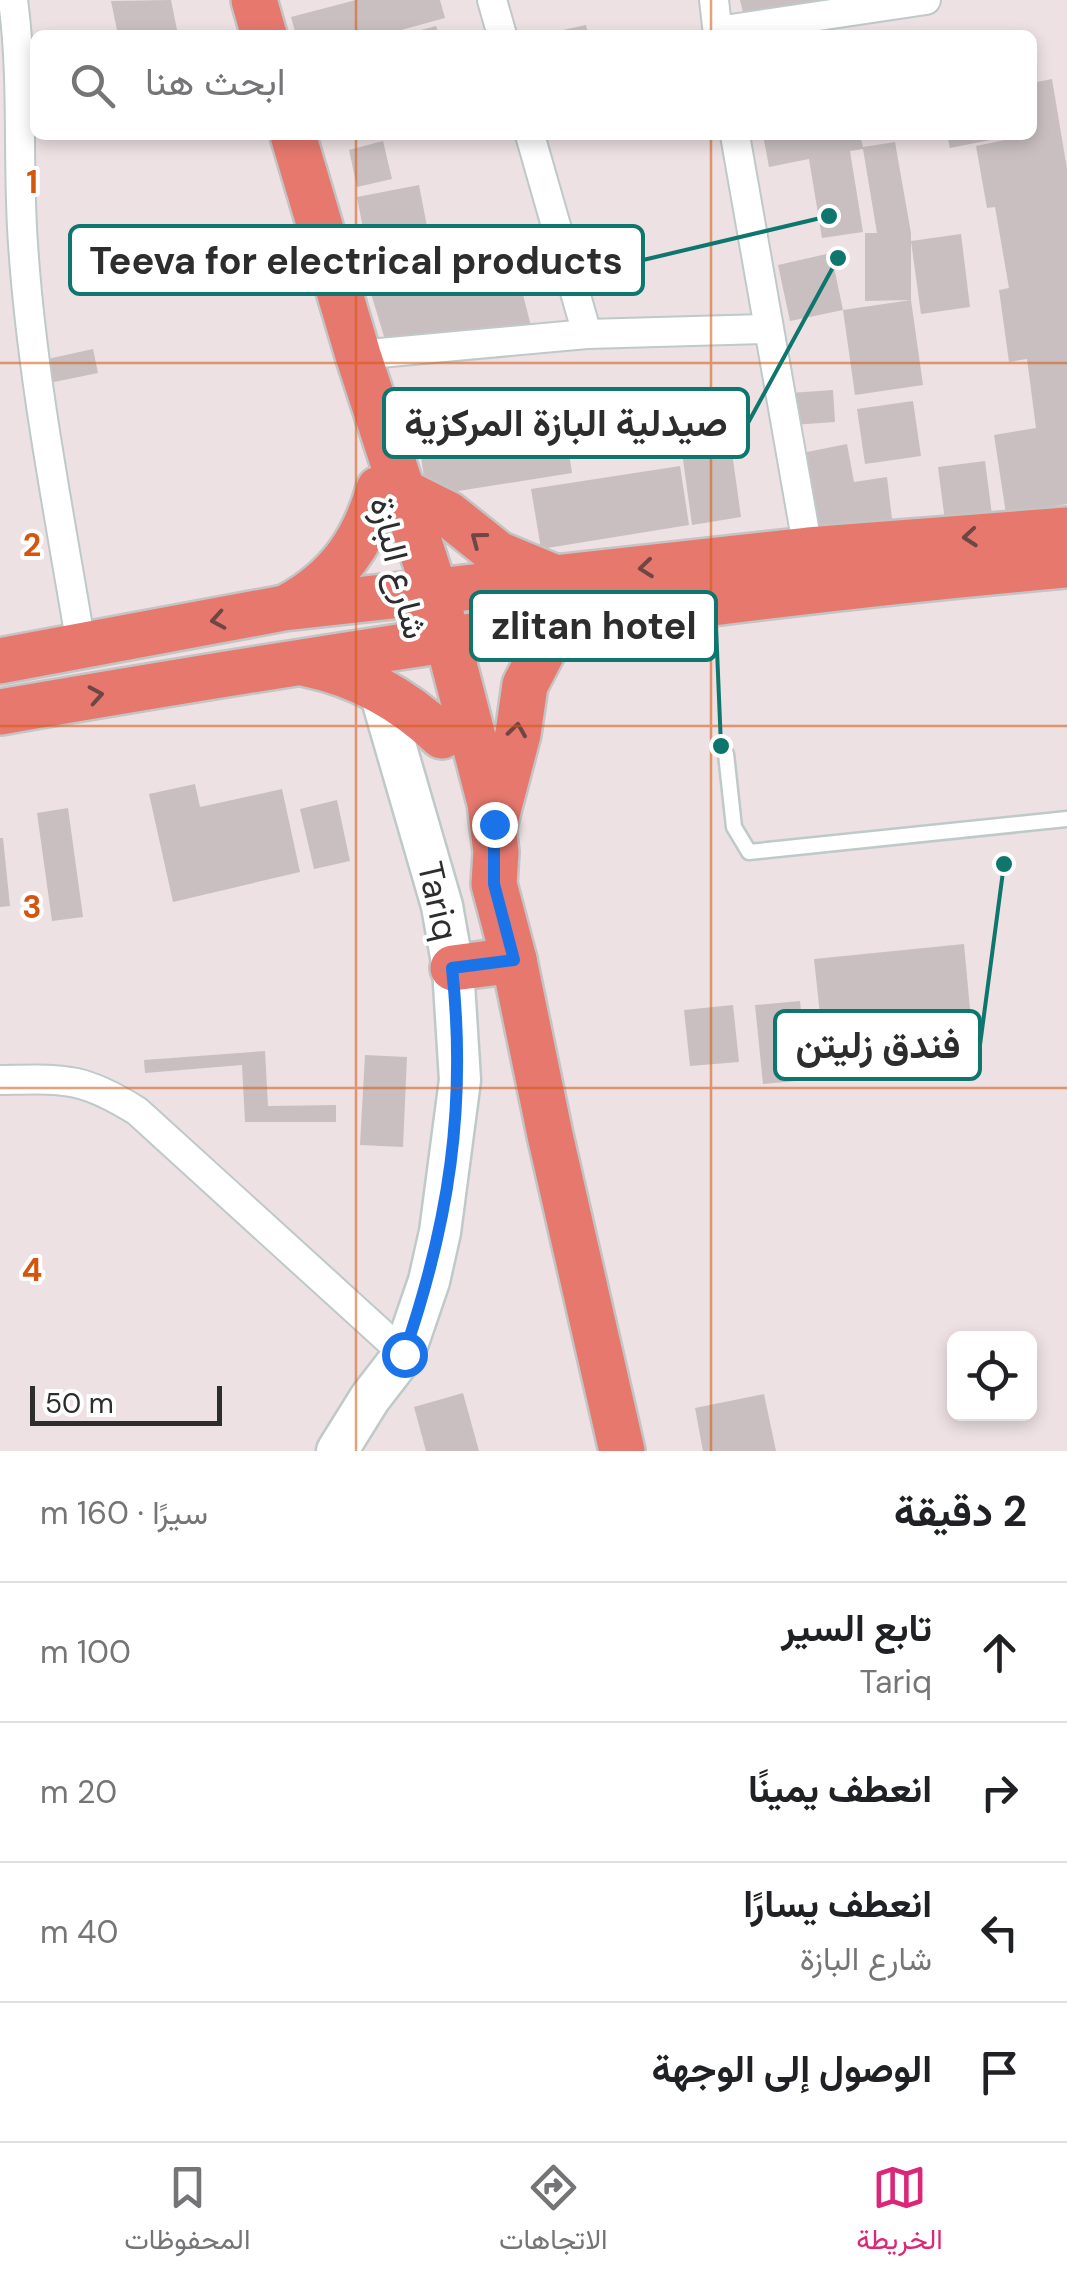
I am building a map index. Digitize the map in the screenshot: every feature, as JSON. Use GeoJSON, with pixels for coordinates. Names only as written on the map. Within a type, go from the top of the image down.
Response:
{"type":"FeatureCollection","features":[{"type":"Feature","properties":{"kind":"main road"},"geometry":{"type":"LineString","coordinates":[[234,0],[243,30]]}},
{"type":"Feature","properties":{"kind":"main road"},"geometry":{"type":"LineString","coordinates":[[254,0],[263,30]]}},
{"type":"Feature","properties":{"kind":"main road","name":"شارع البازة"},"geometry":{"type":"LineString","coordinates":[[275,140],[392,490]]}},
{"type":"Feature","properties":{"kind":"main road","name":"شارع البازة"},"geometry":{"type":"LineString","coordinates":[[295,140],[358,355],[433,640],[494,824],[494,884],[622,1451]]}},
{"type":"Feature","properties":{"kind":"main road"},"geometry":{"type":"LineString","coordinates":[[284,608],[312,593],[336,573],[392,490],[448,514],[562,599]]}},
{"type":"Feature","properties":{"kind":"main road"},"geometry":{"type":"LineString","coordinates":[[0,661],[284,608],[420,593],[562,599],[811,570],[1067,530]]}},
{"type":"Feature","properties":{"kind":"main road"},"geometry":{"type":"LineString","coordinates":[[811,570],[1067,565]]}},
{"type":"Feature","properties":{"kind":"main road"},"geometry":{"type":"LineString","coordinates":[[0,712],[433,640],[562,599]]}},
{"type":"Feature","properties":{"kind":"main road"},"geometry":{"type":"LineString","coordinates":[[494,824],[518,734],[526,685],[562,599]]}},
{"type":"Feature","properties":{"kind":"main road","name":"شارع البازة"},"geometry":{"type":"LineString","coordinates":[[433,640],[442,736],[476,856],[494,884]]}},
{"type":"Feature","properties":{"kind":"main road"},"geometry":{"type":"LineString","coordinates":[[296,662],[352,676],[379,688],[442,736]]}},
{"type":"Feature","properties":{"kind":"main road","name":"Tariq"},"geometry":{"type":"LineString","coordinates":[[337,1451],[404,1354],[429,1281],[456,1126],[459,1044],[442,906],[379,688]]}},
{"type":"Feature","properties":{"kind":"main road"},"geometry":{"type":"LineString","coordinates":[[452,968],[514,960]]}},
{"type":"Feature","properties":{"kind":"street"},"geometry":{"type":"LineString","coordinates":[[13,0],[10,52],[30,137],[23,244],[39,396],[81,644]]}},
{"type":"Feature","properties":{"kind":"street"},"geometry":{"type":"LineString","coordinates":[[492,0],[501,30]]}},
{"type":"Feature","properties":{"kind":"street"},"geometry":{"type":"LineString","coordinates":[[714,0],[718,30]]}},
{"type":"Feature","properties":{"kind":"street"},"geometry":{"type":"LineString","coordinates":[[737,30],[926,0]]}},
{"type":"Feature","properties":{"kind":"street"},"geometry":{"type":"LineString","coordinates":[[531,140],[587,334]]}},
{"type":"Feature","properties":{"kind":"street"},"geometry":{"type":"LineString","coordinates":[[736,140],[811,570]]}},
{"type":"Feature","properties":{"kind":"street"},"geometry":{"type":"LineString","coordinates":[[358,355],[587,334],[767,329]]}},
{"type":"Feature","properties":{"kind":"street"},"geometry":{"type":"LineString","coordinates":[[0,1080],[70,1079],[105,1091],[137,1111],[404,1354]]}},
{"type":"Feature","properties":{"kind":"lane"},"geometry":{"type":"LineString","coordinates":[[726,754],[734,827],[749,852],[1067,819]]}},
{"type":"Feature","properties":{"kind":"building"},"geometry":{"type":"Polygon","coordinates":[[[171,0],[177,30],[117,30],[111,1],[171,0]]]}},
{"type":"Feature","properties":{"kind":"building"},"geometry":{"type":"Polygon","coordinates":[[[356,0],[440,0],[445,18],[401,30],[295,30],[291,17],[356,0]]]}},
{"type":"Feature","properties":{"kind":"building"},"geometry":{"type":"Polygon","coordinates":[[[740,0],[825,0],[825,2],[744,17],[740,0]]]}},
{"type":"Feature","properties":{"kind":"building"},"geometry":{"type":"Polygon","coordinates":[[[1052,79],[1067,169],[1067,504],[1006,514],[994,435],[1036,428],[1027,359],[1009,362],[999,290],[1009,288],[995,207],[987,208],[976,146],[1005,140],[1037,140],[1037,82],[1052,79]]]}},
{"type":"Feature","properties":{"kind":"building"},"geometry":{"type":"Polygon","coordinates":[[[764,140],[861,140],[863,147],[895,142],[911,233],[911,300],[865,301],[865,233],[877,233],[863,149],[850,151],[863,232],[822,238],[809,159],[769,167],[764,140]]]}},
{"type":"Feature","properties":{"kind":"building"},"geometry":{"type":"Polygon","coordinates":[[[948,140],[990,140],[950,148],[948,140]]]}},
{"type":"Feature","properties":{"kind":"building"},"geometry":{"type":"Polygon","coordinates":[[[383,141],[392,179],[357,187],[349,150],[383,141]]]}},
{"type":"Feature","properties":{"kind":"building"},"geometry":{"type":"Polygon","coordinates":[[[419,185],[433,257],[371,270],[357,197],[419,185]]]}},
{"type":"Feature","properties":{"kind":"building"},"geometry":{"type":"Polygon","coordinates":[[[961,234],[970,307],[921,314],[911,241],[961,234]]]}},
{"type":"Feature","properties":{"kind":"building"},"geometry":{"type":"Polygon","coordinates":[[[512,251],[533,334],[386,343],[369,287],[512,251]]]}},
{"type":"Feature","properties":{"kind":"building"},"geometry":{"type":"Polygon","coordinates":[[[831,253],[843,310],[790,321],[778,265],[831,253]]]}},
{"type":"Feature","properties":{"kind":"building"},"geometry":{"type":"Polygon","coordinates":[[[911,300],[923,385],[855,395],[843,310],[911,300]]]}},
{"type":"Feature","properties":{"kind":"building"},"geometry":{"type":"Polygon","coordinates":[[[93,349],[98,373],[49,383],[43,360],[93,349]]]}},
{"type":"Feature","properties":{"kind":"building"},"geometry":{"type":"Polygon","coordinates":[[[833,390],[835,422],[792,425],[790,393],[833,390]]]}},
{"type":"Feature","properties":{"kind":"building"},"geometry":{"type":"Polygon","coordinates":[[[913,401],[921,456],[865,464],[857,409],[913,401]]]}},
{"type":"Feature","properties":{"kind":"building"},"geometry":{"type":"Polygon","coordinates":[[[561,402],[572,473],[427,496],[416,425],[561,402]]]}},
{"type":"Feature","properties":{"kind":"building"},"geometry":{"type":"Polygon","coordinates":[[[730,438],[741,517],[692,525],[681,445],[730,438]]]}},
{"type":"Feature","properties":{"kind":"building"},"geometry":{"type":"Polygon","coordinates":[[[847,444],[854,482],[887,477],[892,519],[813,530],[802,453],[847,444]]]}},
{"type":"Feature","properties":{"kind":"building"},"geometry":{"type":"Polygon","coordinates":[[[985,461],[992,515],[945,521],[938,467],[985,461]]]}},
{"type":"Feature","properties":{"kind":"building"},"geometry":{"type":"Polygon","coordinates":[[[680,466],[689,525],[541,549],[531,489],[680,466]]]}},
{"type":"Feature","properties":{"kind":"building"},"geometry":{"type":"Polygon","coordinates":[[[195,784],[200,807],[282,789],[300,872],[173,902],[149,794],[195,784]]]}},
{"type":"Feature","properties":{"kind":"building"},"geometry":{"type":"Polygon","coordinates":[[[337,800],[350,861],[314,869],[300,809],[337,800]]]}},
{"type":"Feature","properties":{"kind":"building"},"geometry":{"type":"Polygon","coordinates":[[[68,808],[83,917],[52,921],[37,813],[68,808]]]}},
{"type":"Feature","properties":{"kind":"building"},"geometry":{"type":"Polygon","coordinates":[[[0,838],[10,906],[0,907],[0,838]]]}},
{"type":"Feature","properties":{"kind":"building"},"geometry":{"type":"Polygon","coordinates":[[[964,944],[970,1009],[821,1024],[814,959],[964,944]]]}},
{"type":"Feature","properties":{"kind":"building"},"geometry":{"type":"Polygon","coordinates":[[[800,1001],[808,1080],[763,1084],[755,1005],[800,1001]]]}},
{"type":"Feature","properties":{"kind":"building"},"geometry":{"type":"Polygon","coordinates":[[[733,1005],[739,1062],[690,1066],[684,1010],[733,1005]]]}},
{"type":"Feature","properties":{"kind":"building"},"geometry":{"type":"Polygon","coordinates":[[[265,1051],[268,1106],[336,1105],[336,1122],[245,1122],[242,1065],[145,1073],[144,1060],[265,1051]]]}},
{"type":"Feature","properties":{"kind":"building"},"geometry":{"type":"Polygon","coordinates":[[[365,1055],[407,1057],[403,1147],[360,1145],[365,1055]]]}},
{"type":"Feature","properties":{"kind":"building"},"geometry":{"type":"Polygon","coordinates":[[[463,1393],[479,1451],[426,1451],[414,1407],[463,1393]]]}},
{"type":"Feature","properties":{"kind":"building"},"geometry":{"type":"Polygon","coordinates":[[[764,1394],[776,1451],[703,1451],[695,1408],[764,1394]]]}},
{"type":"Feature","properties":{"kind":"place","name":"Teeva for electrical products"},"geometry":{"type":"Point","coordinates":[829,216]}},
{"type":"Feature","properties":{"kind":"place","name":"صيدلية البازة المركزية"},"geometry":{"type":"Point","coordinates":[838,258]}},
{"type":"Feature","properties":{"kind":"place","name":"zlitan hotel"},"geometry":{"type":"Point","coordinates":[721,746]}},
{"type":"Feature","properties":{"kind":"place","name":"فندق زليتن"},"geometry":{"type":"Point","coordinates":[1004,864]}},
{"type":"Feature","properties":{"kind":"route"},"geometry":{"type":"LineString","coordinates":[[404,1354],[429,1281],[456,1126],[460,1080],[452,968],[514,960],[494,884],[494,824]]}}]}
